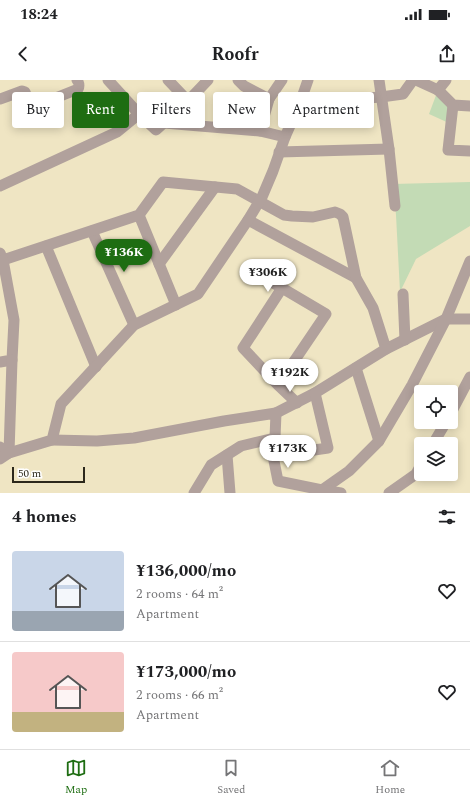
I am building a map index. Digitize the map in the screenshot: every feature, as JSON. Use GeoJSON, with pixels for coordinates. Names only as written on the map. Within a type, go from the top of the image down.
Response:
{"type":"FeatureCollection","features":[{"type":"Feature","properties":{"kind":"street"},"geometry":{"type":"LineString","coordinates":[[0,99],[22,91],[25,92],[31,107],[33,108],[78,89],[79,82],[77,80]]}},
{"type":"Feature","properties":{"kind":"street"},"geometry":{"type":"LineString","coordinates":[[108,80],[137,112]]}},
{"type":"Feature","properties":{"kind":"street"},"geometry":{"type":"LineString","coordinates":[[168,80],[179,92]]}},
{"type":"Feature","properties":{"kind":"street"},"geometry":{"type":"LineString","coordinates":[[197,92],[208,80]]}},
{"type":"Feature","properties":{"kind":"street"},"geometry":{"type":"LineString","coordinates":[[238,80],[244,86],[256,92]]}},
{"type":"Feature","properties":{"kind":"street"},"geometry":{"type":"LineString","coordinates":[[270,98],[282,80]]}},
{"type":"Feature","properties":{"kind":"street"},"geometry":{"type":"LineString","coordinates":[[304,92],[308,80]]}},
{"type":"Feature","properties":{"kind":"street"},"geometry":{"type":"LineString","coordinates":[[379,80],[389,149],[395,206]]}},
{"type":"Feature","properties":{"kind":"street"},"geometry":{"type":"LineString","coordinates":[[374,97],[403,94],[415,80],[438,90],[453,105],[470,106]]}},
{"type":"Feature","properties":{"kind":"street"},"geometry":{"type":"LineString","coordinates":[[438,90],[446,80]]}},
{"type":"Feature","properties":{"kind":"street"},"geometry":{"type":"LineString","coordinates":[[453,105],[448,150],[470,151]]}},
{"type":"Feature","properties":{"kind":"street"},"geometry":{"type":"LineString","coordinates":[[0,186],[117,132],[137,116]]}},
{"type":"Feature","properties":{"kind":"street"},"geometry":{"type":"LineString","coordinates":[[205,126],[260,131],[284,137]]}},
{"type":"Feature","properties":{"kind":"street"},"geometry":{"type":"LineString","coordinates":[[52,440],[61,404],[134,325],[198,294],[260,201],[273,171],[288,128]]}},
{"type":"Feature","properties":{"kind":"street"},"geometry":{"type":"LineString","coordinates":[[279,152],[389,149]]}},
{"type":"Feature","properties":{"kind":"street"},"geometry":{"type":"LineString","coordinates":[[386,349],[373,308],[356,278],[342,217],[340,214],[335,212],[313,217],[292,216],[284,214],[237,189],[163,182],[139,215],[46,246],[1,258],[14,320],[12,360],[3,453],[52,440],[97,441],[134,438],[276,413],[315,393],[386,349],[446,319],[470,319]]}},
{"type":"Feature","properties":{"kind":"street"},"geometry":{"type":"LineString","coordinates":[[159,264],[215,187]]}},
{"type":"Feature","properties":{"kind":"street"},"geometry":{"type":"LineString","coordinates":[[139,215],[176,305]]}},
{"type":"Feature","properties":{"kind":"street"},"geometry":{"type":"LineString","coordinates":[[248,220],[356,278]]}},
{"type":"Feature","properties":{"kind":"street"},"geometry":{"type":"LineString","coordinates":[[92,231],[134,325]]}},
{"type":"Feature","properties":{"kind":"street"},"geometry":{"type":"LineString","coordinates":[[46,246],[96,366]]}},
{"type":"Feature","properties":{"kind":"street"},"geometry":{"type":"LineString","coordinates":[[322,490],[349,470],[379,441],[412,385],[446,319],[470,261]]}},
{"type":"Feature","properties":{"kind":"street"},"geometry":{"type":"LineString","coordinates":[[264,278],[326,314],[278,385]]}},
{"type":"Feature","properties":{"kind":"street"},"geometry":{"type":"LineString","coordinates":[[282,288],[243,348],[297,403]]}},
{"type":"Feature","properties":{"kind":"street"},"geometry":{"type":"LineString","coordinates":[[403,294],[405,340]]}},
{"type":"Feature","properties":{"kind":"street"},"geometry":{"type":"LineString","coordinates":[[0,362],[12,360]]}},
{"type":"Feature","properties":{"kind":"street"},"geometry":{"type":"LineString","coordinates":[[356,368],[379,441]]}},
{"type":"Feature","properties":{"kind":"street"},"geometry":{"type":"LineString","coordinates":[[458,400],[470,377]]}},
{"type":"Feature","properties":{"kind":"street"},"geometry":{"type":"LineString","coordinates":[[273,456],[328,448],[315,393]]}},
{"type":"Feature","properties":{"kind":"street"},"geometry":{"type":"LineString","coordinates":[[276,413],[275,438],[272,451],[278,481],[341,493]]}},
{"type":"Feature","properties":{"kind":"street"},"geometry":{"type":"LineString","coordinates":[[194,493],[211,465],[241,446],[275,438]]}},
{"type":"Feature","properties":{"kind":"street"},"geometry":{"type":"LineString","coordinates":[[227,456],[230,493]]}},
{"type":"Feature","properties":{"kind":"street"},"geometry":{"type":"LineString","coordinates":[[389,493],[414,475]]}},
{"type":"Feature","properties":{"kind":"green space"},"geometry":{"type":"Polygon","coordinates":[[[438,90],[453,105],[451,124],[429,114],[438,90]]]}},
{"type":"Feature","properties":{"kind":"green space"},"geometry":{"type":"Polygon","coordinates":[[[470,182],[470,226],[416,259],[400,292],[393,184],[470,182]]]}}]}
